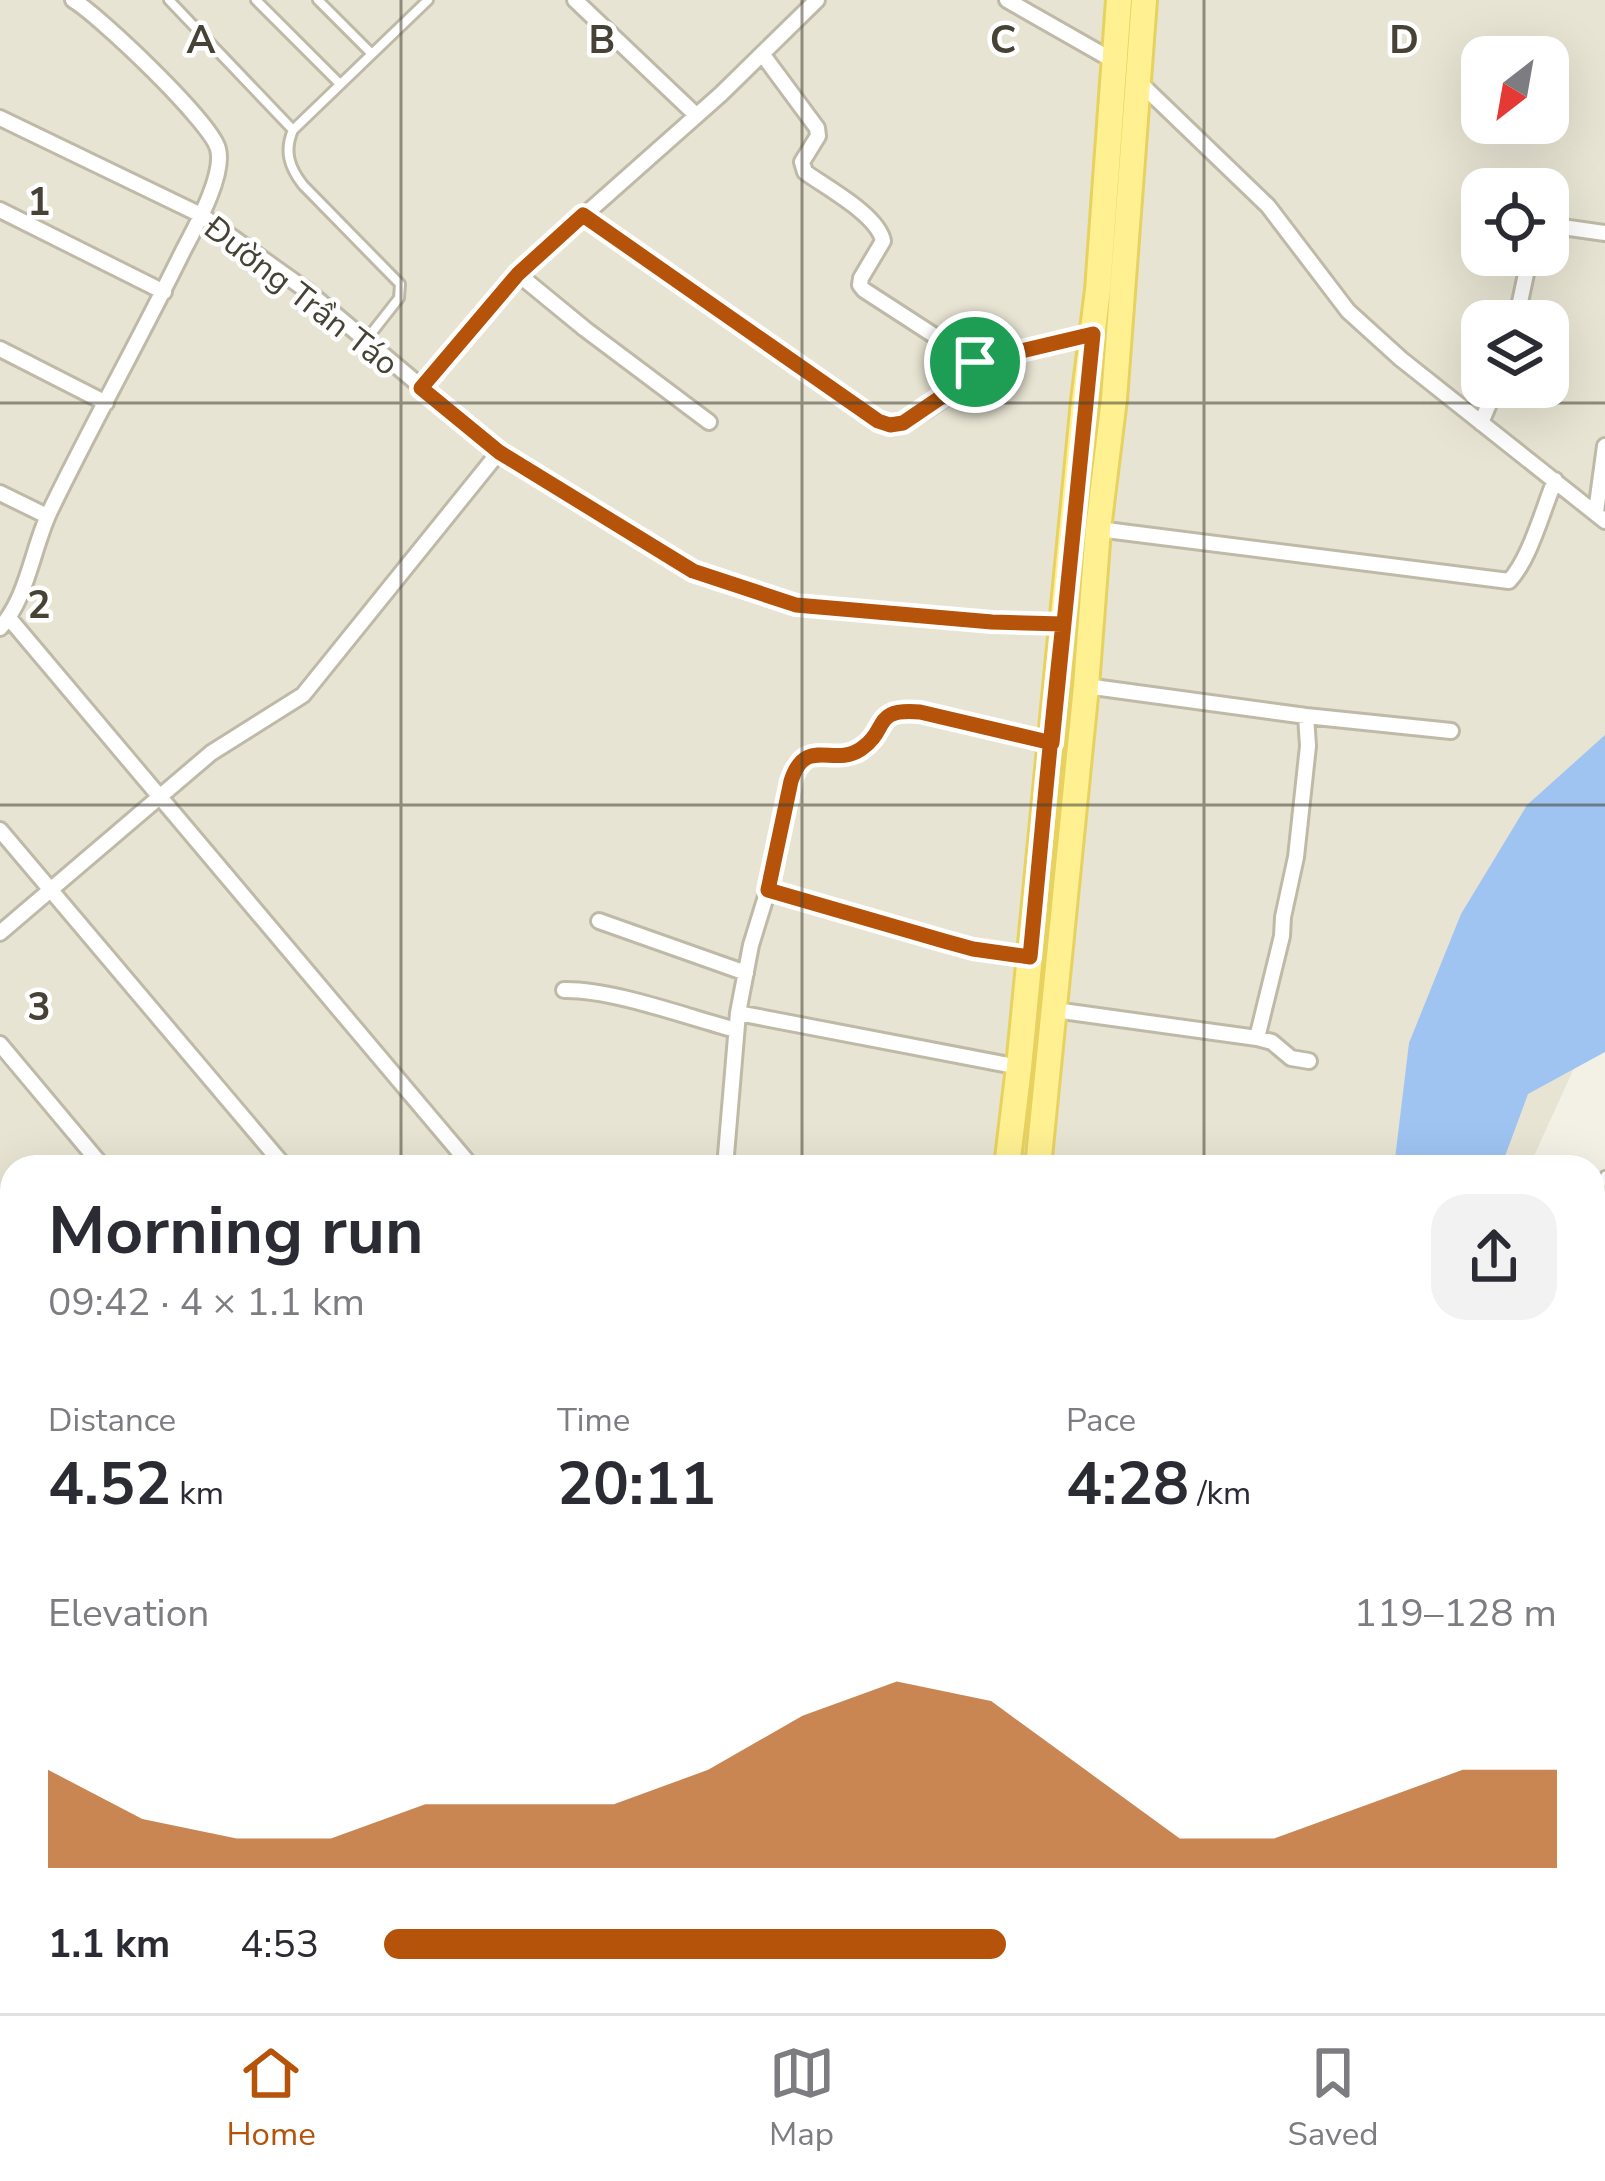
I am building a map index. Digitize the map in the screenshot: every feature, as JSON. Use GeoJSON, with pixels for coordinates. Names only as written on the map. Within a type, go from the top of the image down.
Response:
{"type":"FeatureCollection","features":[{"type":"Feature","properties":{"kind":"main road"},"geometry":{"type":"LineString","coordinates":[[1008,1155],[1093,334],[1119,0]]}},
{"type":"Feature","properties":{"kind":"main road"},"geometry":{"type":"LineString","coordinates":[[1046,1155],[1054,1010],[1114,399],[1144,0]]}},
{"type":"Feature","properties":{"kind":"main road"},"geometry":{"type":"LineString","coordinates":[[1056,686],[1086,686]]}},
{"type":"Feature","properties":{"kind":"street"},"geometry":{"type":"LineString","coordinates":[[73,0],[192,113],[218,145],[217,171],[164,292],[47,516],[18,602],[4,623],[160,795],[462,1155]]}},
{"type":"Feature","properties":{"kind":"street"},"geometry":{"type":"LineString","coordinates":[[574,0],[696,115]]}},
{"type":"Feature","properties":{"kind":"street"},"geometry":{"type":"LineString","coordinates":[[589,14],[604,0]]}},
{"type":"Feature","properties":{"kind":"street"},"geometry":{"type":"LineString","coordinates":[[421,388],[518,274],[763,55],[817,0]]}},
{"type":"Feature","properties":{"kind":"street"},"geometry":{"type":"LineString","coordinates":[[1007,0],[1114,61]]}},
{"type":"Feature","properties":{"kind":"street"},"geometry":{"type":"LineString","coordinates":[[763,55],[817,128],[818,136],[802,163],[805,172],[869,218],[883,234],[860,285],[975,362]]}},
{"type":"Feature","properties":{"kind":"street"},"geometry":{"type":"LineString","coordinates":[[1137,80],[1268,206],[1348,311],[1401,359],[1600,516]]}},
{"type":"Feature","properties":{"kind":"street","name":"Đường Trần Táo"},"geometry":{"type":"LineString","coordinates":[[0,118],[201,215],[306,290],[499,452],[693,571],[796,605],[1063,624]]}},
{"type":"Feature","properties":{"kind":"street"},"geometry":{"type":"LineString","coordinates":[[0,210],[164,292]]}},
{"type":"Feature","properties":{"kind":"street"},"geometry":{"type":"LineString","coordinates":[[583,215],[890,425],[903,423],[956,387],[975,362],[1093,334]]}},
{"type":"Feature","properties":{"kind":"street"},"geometry":{"type":"LineString","coordinates":[[1569,228],[1605,233]]}},
{"type":"Feature","properties":{"kind":"street"},"geometry":{"type":"LineString","coordinates":[[518,274],[710,422]]}},
{"type":"Feature","properties":{"kind":"street"},"geometry":{"type":"LineString","coordinates":[[0,349],[106,403]]}},
{"type":"Feature","properties":{"kind":"street"},"geometry":{"type":"LineString","coordinates":[[1481,423],[1487,408]]}},
{"type":"Feature","properties":{"kind":"street"},"geometry":{"type":"LineString","coordinates":[[1600,516],[1605,446]]}},
{"type":"Feature","properties":{"kind":"street"},"geometry":{"type":"LineString","coordinates":[[0,933],[211,753],[303,695],[499,452]]}},
{"type":"Feature","properties":{"kind":"street"},"geometry":{"type":"LineString","coordinates":[[1098,529],[1509,581],[1555,480]]}},
{"type":"Feature","properties":{"kind":"street"},"geometry":{"type":"LineString","coordinates":[[0,494],[47,516]]}},
{"type":"Feature","properties":{"kind":"street"},"geometry":{"type":"LineString","coordinates":[[1086,686],[1451,730]]}},
{"type":"Feature","properties":{"kind":"street"},"geometry":{"type":"LineString","coordinates":[[726,1155],[738,1013],[796,765],[811,755],[854,753],[865,746],[885,717],[903,711],[1052,743]]}},
{"type":"Feature","properties":{"kind":"street"},"geometry":{"type":"LineString","coordinates":[[1257,1038],[1299,840],[1308,746],[1306,716]]}},
{"type":"Feature","properties":{"kind":"street"},"geometry":{"type":"LineString","coordinates":[[0,830],[275,1155]]}},
{"type":"Feature","properties":{"kind":"street"},"geometry":{"type":"LineString","coordinates":[[768,890],[973,949],[1030,957]]}},
{"type":"Feature","properties":{"kind":"street"},"geometry":{"type":"LineString","coordinates":[[599,921],[746,974]]}},
{"type":"Feature","properties":{"kind":"street"},"geometry":{"type":"LineString","coordinates":[[564,990],[580,989],[736,1030]]}},
{"type":"Feature","properties":{"kind":"street"},"geometry":{"type":"LineString","coordinates":[[1054,1010],[1257,1038],[1272,1042],[1291,1058],[1309,1061]]}},
{"type":"Feature","properties":{"kind":"street"},"geometry":{"type":"LineString","coordinates":[[738,1013],[1019,1066]]}},
{"type":"Feature","properties":{"kind":"street"},"geometry":{"type":"LineString","coordinates":[[0,1044],[93,1155]]}},
{"type":"Feature","properties":{"kind":"lane"},"geometry":{"type":"LineString","coordinates":[[169,0],[293,130]]}},
{"type":"Feature","properties":{"kind":"lane"},"geometry":{"type":"LineString","coordinates":[[256,0],[339,83]]}},
{"type":"Feature","properties":{"kind":"lane"},"geometry":{"type":"LineString","coordinates":[[318,0],[370,53]]}},
{"type":"Feature","properties":{"kind":"lane"},"geometry":{"type":"LineString","coordinates":[[366,341],[400,298],[400,284],[303,185],[292,171],[288,143],[293,130],[421,2]]}},
{"type":"Feature","properties":{"kind":"shaded area"},"geometry":{"type":"Polygon","coordinates":[[[0,0],[1605,0],[1605,1000],[1534,1155],[0,1155],[0,0]]]}},
{"type":"Feature","properties":{"kind":"water"},"geometry":{"type":"Polygon","coordinates":[[[1605,735],[1605,1052],[1528,1094],[1505,1155],[1395,1155],[1409,1043],[1461,914],[1527,805],[1605,735]]]}},
{"type":"Feature","properties":{"kind":"route"},"geometry":{"type":"LineString","coordinates":[[975,362],[946,396],[903,423],[878,421],[583,215],[518,274],[421,388],[499,452],[693,571],[796,605],[1063,624],[1056,686],[1052,743],[1030,957],[973,949],[768,890],[796,765],[811,755],[854,753],[892,712],[920,712],[1052,743],[1093,334],[975,362]]}}]}
